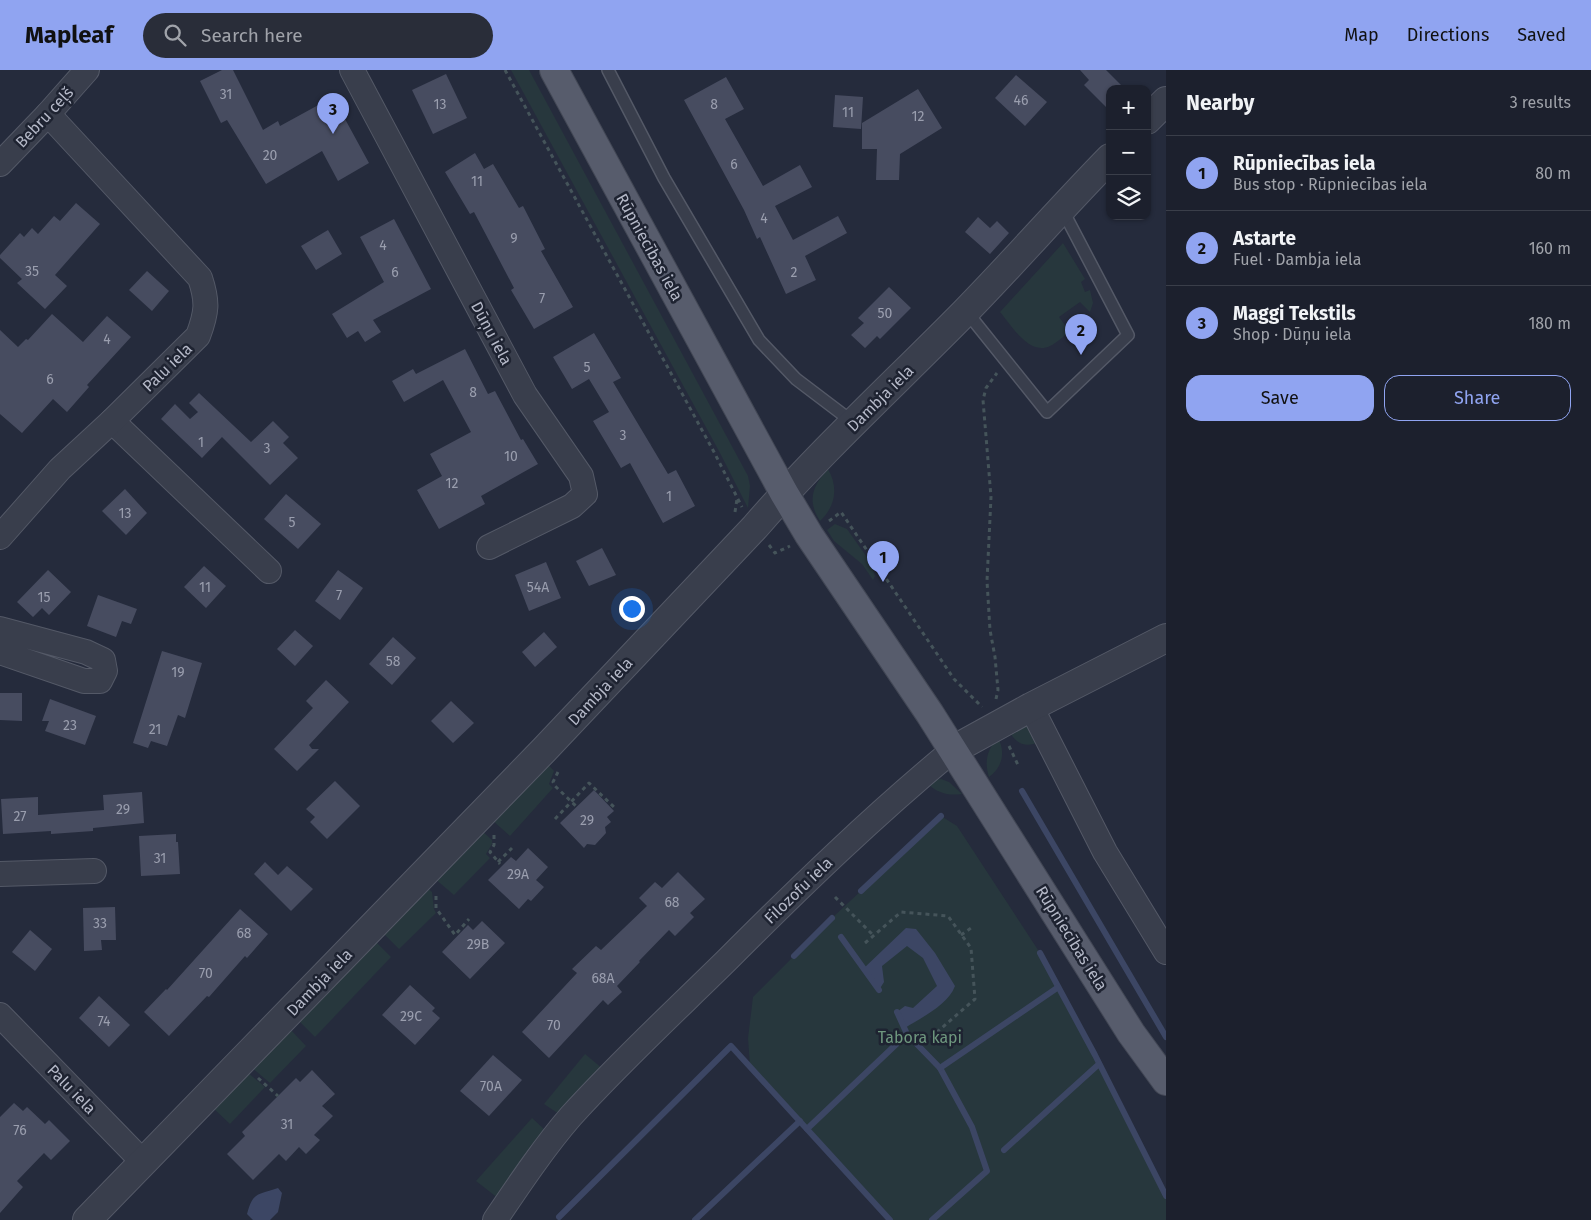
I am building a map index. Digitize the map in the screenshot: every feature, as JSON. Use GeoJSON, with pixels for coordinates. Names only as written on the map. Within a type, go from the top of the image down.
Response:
{"type":"FeatureCollection","features":[{"type":"Feature","properties":{"kind":"main road","name":"Rūpniecības iela"},"geometry":{"type":"LineString","coordinates":[[554,70],[784,493],[813,542],[953,750],[1131,1033],[1166,1081]]}},
{"type":"Feature","properties":{"kind":"street","name":"Bebru ceļš"},"geometry":{"type":"LineString","coordinates":[[0,164],[87,70]]}},
{"type":"Feature","properties":{"kind":"street","name":"Dūņu iela"},"geometry":{"type":"LineString","coordinates":[[352,70],[525,395],[581,476],[585,494],[572,506],[489,548]]}},
{"type":"Feature","properties":{"kind":"street"},"geometry":{"type":"LineString","coordinates":[[1151,116],[1166,101]]}},
{"type":"Feature","properties":{"kind":"street","name":"Palu iela"},"geometry":{"type":"LineString","coordinates":[[0,537],[60,469],[112,421],[198,336],[205,317],[206,295],[200,278],[48,114]]}},
{"type":"Feature","properties":{"kind":"street","name":"Dambja iela"},"geometry":{"type":"LineString","coordinates":[[87,1220],[547,746],[755,527],[784,493],[966,311],[1106,162]]}},
{"type":"Feature","properties":{"kind":"street"},"geometry":{"type":"LineString","coordinates":[[112,421],[269,571]]}},
{"type":"Feature","properties":{"kind":"street"},"geometry":{"type":"LineString","coordinates":[[0,629],[86,652],[103,660],[106,671],[100,681],[84,681],[0,652]]}},
{"type":"Feature","properties":{"kind":"street","name":"Filozofu iela"},"geometry":{"type":"LineString","coordinates":[[495,1220],[523,1179],[570,1118],[812,876],[917,780],[953,750],[1031,707],[1166,638]]}},
{"type":"Feature","properties":{"kind":"street"},"geometry":{"type":"LineString","coordinates":[[1031,707],[1105,852],[1166,952]]}},
{"type":"Feature","properties":{"kind":"street"},"geometry":{"type":"LineString","coordinates":[[0,874],[94,871]]}},
{"type":"Feature","properties":{"kind":"street","name":"Palu iela"},"geometry":{"type":"LineString","coordinates":[[0,1015],[144,1163]]}},
{"type":"Feature","properties":{"kind":"lane"},"geometry":{"type":"LineString","coordinates":[[608,70],[664,178],[759,340],[796,379],[854,423]]}},
{"type":"Feature","properties":{"kind":"lane"},"geometry":{"type":"LineString","coordinates":[[966,311],[1047,412],[1128,335],[1062,208]]}},
{"type":"Feature","properties":{"kind":"path"},"geometry":{"type":"LineString","coordinates":[[505,70],[747,514]]}},
{"type":"Feature","properties":{"kind":"path"},"geometry":{"type":"LineString","coordinates":[[995,706],[998,690],[990,630],[987,581],[991,497],[983,400],[986,388],[1006,360]]}},
{"type":"Feature","properties":{"kind":"path"},"geometry":{"type":"LineString","coordinates":[[822,526],[841,512],[954,679],[984,710]]}},
{"type":"Feature","properties":{"kind":"path"},"geometry":{"type":"LineString","coordinates":[[768,543],[775,553],[796,543]]}},
{"type":"Feature","properties":{"kind":"path"},"geometry":{"type":"LineString","coordinates":[[1007,742],[1018,765]]}},
{"type":"Feature","properties":{"kind":"path"},"geometry":{"type":"LineString","coordinates":[[560,766],[553,782],[577,807]]}},
{"type":"Feature","properties":{"kind":"path"},"geometry":{"type":"LineString","coordinates":[[555,819],[589,782],[616,809]]}},
{"type":"Feature","properties":{"kind":"path"},"geometry":{"type":"LineString","coordinates":[[494,832],[494,846],[490,852],[499,863],[512,848]]}},
{"type":"Feature","properties":{"kind":"path"},"geometry":{"type":"LineString","coordinates":[[436,894],[436,908],[456,936],[469,919]]}},
{"type":"Feature","properties":{"kind":"path"},"geometry":{"type":"LineString","coordinates":[[835,896],[874,936]]}},
{"type":"Feature","properties":{"kind":"path"},"geometry":{"type":"LineString","coordinates":[[865,943],[900,912],[948,916],[971,948],[974,999],[929,1039]]}},
{"type":"Feature","properties":{"kind":"path"},"geometry":{"type":"LineString","coordinates":[[961,935],[971,928]]}},
{"type":"Feature","properties":{"kind":"green space"},"geometry":{"type":"Polygon","coordinates":[[[511,70],[529,70],[748,476],[750,486],[748,508],[720,453],[511,70]]]}},
{"type":"Feature","properties":{"kind":"green space"},"geometry":{"type":"Polygon","coordinates":[[[1063,243],[1085,279],[1081,282],[1085,292],[1090,290],[1093,303],[1090,312],[1080,302],[1059,317],[1070,332],[1050,346],[1035,347],[1016,332],[1000,312],[1063,243]]]}},
{"type":"Feature","properties":{"kind":"green space"},"geometry":{"type":"Polygon","coordinates":[[[828,469],[834,483],[834,497],[829,510],[820,521],[814,507],[813,494],[818,481],[828,469]]]}},
{"type":"Feature","properties":{"kind":"green space"},"geometry":{"type":"Polygon","coordinates":[[[835,524],[847,529],[871,563],[875,576],[873,580],[862,564],[834,541],[827,530],[835,524]]]}},
{"type":"Feature","properties":{"kind":"green space"},"geometry":{"type":"Polygon","coordinates":[[[1025,725],[1032,727],[1039,742],[1030,745],[1022,744],[1009,731],[1025,725]]]}},
{"type":"Feature","properties":{"kind":"green space"},"geometry":{"type":"Polygon","coordinates":[[[998,738],[1002,749],[1000,764],[989,777],[987,761],[989,751],[998,738]]]}},
{"type":"Feature","properties":{"kind":"green space"},"geometry":{"type":"Polygon","coordinates":[[[543,759],[554,771],[549,784],[553,788],[510,836],[492,820],[543,759]]]}},
{"type":"Feature","properties":{"kind":"green space"},"geometry":{"type":"Polygon","coordinates":[[[941,779],[949,782],[962,794],[952,795],[943,793],[927,783],[941,779]]]}},
{"type":"Feature","properties":{"kind":"green space","name":"Tabora kapi"},"geometry":{"type":"Polygon","coordinates":[[[941,816],[957,826],[1040,953],[1095,1055],[1166,1196],[1166,1220],[889,1220],[750,1066],[748,1038],[753,997],[832,918],[941,816]]]}},
{"type":"Feature","properties":{"kind":"green space"},"geometry":{"type":"Polygon","coordinates":[[[482,831],[492,840],[492,844],[486,854],[490,858],[454,895],[434,878],[482,831]]]}},
{"type":"Feature","properties":{"kind":"green space"},"geometry":{"type":"Polygon","coordinates":[[[424,885],[432,892],[436,913],[399,949],[383,933],[424,885]]]}},
{"type":"Feature","properties":{"kind":"green space"},"geometry":{"type":"Polygon","coordinates":[[[374,940],[391,957],[315,1037],[298,1020],[374,940]]]}},
{"type":"Feature","properties":{"kind":"green space"},"geometry":{"type":"Polygon","coordinates":[[[290,1029],[306,1046],[270,1083],[250,1066],[290,1029]]]}},
{"type":"Feature","properties":{"kind":"green space"},"geometry":{"type":"Polygon","coordinates":[[[585,1054],[603,1069],[562,1113],[556,1112],[544,1104],[585,1054]]]}},
{"type":"Feature","properties":{"kind":"green space"},"geometry":{"type":"Polygon","coordinates":[[[247,1072],[265,1087],[230,1124],[212,1107],[247,1072]]]}},
{"type":"Feature","properties":{"kind":"green space"},"geometry":{"type":"Polygon","coordinates":[[[532,1118],[545,1130],[499,1199],[476,1181],[532,1118]]]}},
{"type":"Feature","properties":{"kind":"water"},"geometry":{"type":"Polygon","coordinates":[[[906,928],[916,929],[935,953],[955,986],[952,993],[941,1005],[905,1028],[897,1012],[905,1006],[913,1008],[937,986],[923,958],[907,946],[882,966],[884,982],[879,990],[863,969],[906,928]]]}},
{"type":"Feature","properties":{"kind":"water"},"geometry":{"type":"Polygon","coordinates":[[[278,1188],[282,1193],[278,1212],[270,1220],[253,1220],[247,1214],[254,1198],[257,1195],[278,1188]]]}},
{"type":"Feature","properties":{"kind":"building"},"geometry":{"type":"Polygon","coordinates":[[[222,70],[233,70],[263,130],[278,121],[280,126],[333,97],[369,163],[338,181],[322,151],[266,184],[227,120],[221,123],[200,81],[222,70]]]}},
{"type":"Feature","properties":{"kind":"building"},"geometry":{"type":"Polygon","coordinates":[[[1080,70],[1106,70],[1121,85],[1106,85],[1106,107],[1084,85],[1089,80],[1080,70]]]}},
{"type":"Feature","properties":{"kind":"building"},"geometry":{"type":"Polygon","coordinates":[[[446,74],[467,118],[433,134],[412,90],[446,74]]]}},
{"type":"Feature","properties":{"kind":"building"},"geometry":{"type":"Polygon","coordinates":[[[1016,75],[1047,102],[1025,126],[995,98],[1016,75]]]}},
{"type":"Feature","properties":{"kind":"building"},"geometry":{"type":"Polygon","coordinates":[[[726,77],[744,109],[725,119],[763,186],[800,165],[812,187],[775,206],[793,240],[838,216],[847,233],[805,256],[816,280],[786,294],[760,237],[757,239],[744,210],[684,100],[726,77]]]}},
{"type":"Feature","properties":{"kind":"building"},"geometry":{"type":"Polygon","coordinates":[[[918,89],[942,128],[900,154],[899,180],[876,180],[877,149],[862,149],[862,123],[918,89]]]}},
{"type":"Feature","properties":{"kind":"building"},"geometry":{"type":"Polygon","coordinates":[[[835,95],[863,97],[861,129],[833,127],[835,95]]]}},
{"type":"Feature","properties":{"kind":"building"},"geometry":{"type":"Polygon","coordinates":[[[475,153],[484,169],[493,164],[519,208],[523,206],[545,249],[541,251],[573,307],[534,329],[511,290],[514,288],[474,212],[470,214],[445,172],[475,153]]]}},
{"type":"Feature","properties":{"kind":"building"},"geometry":{"type":"Polygon","coordinates":[[[76,203],[100,224],[55,275],[67,286],[45,309],[17,283],[22,279],[0,258],[0,255],[20,233],[24,237],[32,228],[38,234],[54,216],[60,221],[76,203]]]}},
{"type":"Feature","properties":{"kind":"building"},"geometry":{"type":"Polygon","coordinates":[[[978,217],[990,228],[997,221],[1009,233],[990,254],[965,232],[978,217]]]}},
{"type":"Feature","properties":{"kind":"building"},"geometry":{"type":"Polygon","coordinates":[[[394,219],[431,289],[373,320],[381,332],[365,342],[358,331],[347,338],[332,314],[384,282],[360,237],[394,219]]]}},
{"type":"Feature","properties":{"kind":"building"},"geometry":{"type":"Polygon","coordinates":[[[328,230],[342,254],[316,270],[301,246],[328,230]]]}},
{"type":"Feature","properties":{"kind":"building"},"geometry":{"type":"Polygon","coordinates":[[[147,271],[169,291],[152,311],[129,290],[147,271]]]}},
{"type":"Feature","properties":{"kind":"building"},"geometry":{"type":"Polygon","coordinates":[[[889,287],[911,308],[880,339],[877,336],[865,348],[851,335],[864,323],[858,318],[889,287]]]}},
{"type":"Feature","properties":{"kind":"building"},"geometry":{"type":"Polygon","coordinates":[[[52,314],[83,342],[107,316],[131,337],[87,385],[89,387],[67,412],[53,399],[22,433],[0,414],[0,330],[18,347],[26,339],[28,340],[52,314]]]}},
{"type":"Feature","properties":{"kind":"building"},"geometry":{"type":"Polygon","coordinates":[[[594,333],[621,378],[613,382],[668,474],[676,470],[695,506],[663,523],[630,463],[621,468],[593,421],[609,412],[589,379],[572,389],[553,357],[594,333]]]}},
{"type":"Feature","properties":{"kind":"building"},"geometry":{"type":"Polygon","coordinates":[[[465,349],[488,394],[495,391],[521,440],[523,439],[538,464],[481,496],[485,504],[439,529],[417,490],[442,476],[430,454],[471,432],[443,380],[404,402],[392,381],[413,369],[416,374],[465,349]]]}},
{"type":"Feature","properties":{"kind":"building"},"geometry":{"type":"Polygon","coordinates":[[[199,393],[251,442],[273,421],[289,437],[283,443],[298,458],[270,485],[222,437],[202,458],[161,419],[175,404],[190,419],[198,412],[189,403],[199,393]]]}},
{"type":"Feature","properties":{"kind":"building"},"geometry":{"type":"Polygon","coordinates":[[[125,489],[147,513],[126,535],[102,511],[125,489]]]}},
{"type":"Feature","properties":{"kind":"building"},"geometry":{"type":"Polygon","coordinates":[[[286,494],[321,524],[298,549],[264,519],[286,494]]]}},
{"type":"Feature","properties":{"kind":"building"},"geometry":{"type":"Polygon","coordinates":[[[602,548],[616,575],[589,586],[576,561],[602,548]]]}},
{"type":"Feature","properties":{"kind":"building"},"geometry":{"type":"Polygon","coordinates":[[[546,562],[561,598],[529,611],[515,575],[546,562]]]}},
{"type":"Feature","properties":{"kind":"building"},"geometry":{"type":"Polygon","coordinates":[[[204,566],[226,586],[206,608],[184,587],[204,566]]]}},
{"type":"Feature","properties":{"kind":"building"},"geometry":{"type":"Polygon","coordinates":[[[48,570],[71,592],[49,615],[42,608],[33,617],[17,602],[48,570]]]}},
{"type":"Feature","properties":{"kind":"building"},"geometry":{"type":"Polygon","coordinates":[[[338,570],[363,588],[340,620],[315,601],[338,570]]]}},
{"type":"Feature","properties":{"kind":"building"},"geometry":{"type":"Polygon","coordinates":[[[98,595],[137,609],[131,624],[122,621],[116,637],[87,626],[98,595]]]}},
{"type":"Feature","properties":{"kind":"building"},"geometry":{"type":"Polygon","coordinates":[[[295,630],[313,646],[295,666],[277,649],[295,630]]]}},
{"type":"Feature","properties":{"kind":"building"},"geometry":{"type":"Polygon","coordinates":[[[544,632],[557,647],[535,667],[522,652],[544,632]]]}},
{"type":"Feature","properties":{"kind":"building"},"geometry":{"type":"Polygon","coordinates":[[[393,637],[416,658],[392,685],[369,664],[393,637]]]}},
{"type":"Feature","properties":{"kind":"building"},"geometry":{"type":"Polygon","coordinates":[[[162,651],[202,663],[185,718],[178,715],[167,746],[151,741],[148,748],[133,743],[162,651]]]}},
{"type":"Feature","properties":{"kind":"building"},"geometry":{"type":"Polygon","coordinates":[[[326,680],[349,702],[309,745],[312,749],[319,749],[297,771],[274,749],[313,708],[306,701],[326,680]]]}},
{"type":"Feature","properties":{"kind":"building"},"geometry":{"type":"Polygon","coordinates":[[[0,693],[22,693],[22,721],[0,720],[0,693]]]}},
{"type":"Feature","properties":{"kind":"building"},"geometry":{"type":"Polygon","coordinates":[[[50,699],[96,716],[85,745],[45,731],[49,721],[42,721],[50,699]]]}},
{"type":"Feature","properties":{"kind":"building"},"geometry":{"type":"Polygon","coordinates":[[[451,701],[474,723],[453,743],[431,721],[451,701]]]}},
{"type":"Feature","properties":{"kind":"building"},"geometry":{"type":"Polygon","coordinates":[[[335,781],[360,806],[327,839],[310,822],[315,817],[306,809],[335,781]]]}},
{"type":"Feature","properties":{"kind":"building"},"geometry":{"type":"Polygon","coordinates":[[[594,790],[614,811],[607,817],[611,822],[605,827],[606,833],[595,845],[587,844],[584,848],[560,823],[594,790]]]}},
{"type":"Feature","properties":{"kind":"building"},"geometry":{"type":"Polygon","coordinates":[[[142,792],[144,823],[93,828],[93,831],[51,834],[51,831],[3,834],[1,799],[38,797],[38,815],[104,810],[103,795],[142,792]]]}},
{"type":"Feature","properties":{"kind":"building"},"geometry":{"type":"Polygon","coordinates":[[[176,834],[180,874],[141,876],[139,836],[176,834]]]}},
{"type":"Feature","properties":{"kind":"building"},"geometry":{"type":"Polygon","coordinates":[[[528,848],[548,867],[536,880],[544,887],[531,901],[528,899],[519,909],[488,880],[511,857],[516,861],[528,848]]]}},
{"type":"Feature","properties":{"kind":"building"},"geometry":{"type":"Polygon","coordinates":[[[265,862],[278,875],[287,866],[313,889],[291,911],[254,874],[265,862]]]}},
{"type":"Feature","properties":{"kind":"building"},"geometry":{"type":"Polygon","coordinates":[[[678,872],[705,899],[690,913],[694,917],[675,936],[669,930],[617,986],[622,992],[608,1005],[603,1000],[549,1058],[522,1032],[577,973],[572,969],[596,946],[601,950],[647,906],[639,898],[655,882],[662,888],[678,872]]]}},
{"type":"Feature","properties":{"kind":"building"},"geometry":{"type":"Polygon","coordinates":[[[115,907],[116,940],[101,940],[102,950],[84,951],[83,908],[115,907]]]}},
{"type":"Feature","properties":{"kind":"building"},"geometry":{"type":"Polygon","coordinates":[[[240,909],[268,934],[247,958],[245,956],[209,997],[207,996],[169,1036],[144,1012],[167,990],[240,909]]]}},
{"type":"Feature","properties":{"kind":"building"},"geometry":{"type":"Polygon","coordinates":[[[482,921],[505,943],[470,979],[442,952],[468,925],[473,930],[482,921]]]}},
{"type":"Feature","properties":{"kind":"building"},"geometry":{"type":"Polygon","coordinates":[[[30,930],[52,949],[35,971],[12,952],[30,930]]]}},
{"type":"Feature","properties":{"kind":"building"},"geometry":{"type":"Polygon","coordinates":[[[410,985],[435,1008],[432,1011],[440,1018],[415,1045],[382,1015],[410,985]]]}},
{"type":"Feature","properties":{"kind":"building"},"geometry":{"type":"Polygon","coordinates":[[[99,996],[130,1025],[109,1047],[79,1018],[99,996]]]}},
{"type":"Feature","properties":{"kind":"building"},"geometry":{"type":"Polygon","coordinates":[[[493,1055],[522,1080],[489,1116],[460,1091],[493,1055]]]}},
{"type":"Feature","properties":{"kind":"building"},"geometry":{"type":"Polygon","coordinates":[[[312,1070],[335,1094],[322,1106],[333,1116],[314,1135],[320,1140],[306,1154],[299,1147],[286,1161],[279,1154],[253,1180],[227,1154],[245,1136],[242,1132],[296,1078],[300,1082],[312,1070]]]}},
{"type":"Feature","properties":{"kind":"building"},"geometry":{"type":"Polygon","coordinates":[[[14,1103],[23,1111],[27,1107],[45,1124],[49,1120],[70,1141],[51,1160],[44,1153],[17,1181],[23,1187],[0,1213],[0,1117],[14,1103]]]}},
{"type":"Feature","properties":{"kind":"waterway"},"geometry":{"type":"LineString","coordinates":[[1022,791],[1166,1037]]}},
{"type":"Feature","properties":{"kind":"waterway"},"geometry":{"type":"LineString","coordinates":[[861,891],[941,816]]}},
{"type":"Feature","properties":{"kind":"waterway"},"geometry":{"type":"LineString","coordinates":[[794,956],[832,918]]}},
{"type":"Feature","properties":{"kind":"waterway"},"geometry":{"type":"LineString","coordinates":[[841,937],[879,990]]}},
{"type":"Feature","properties":{"kind":"waterway"},"geometry":{"type":"LineString","coordinates":[[1040,953],[1095,1055],[1166,1196]]}},
{"type":"Feature","properties":{"kind":"waterway"},"geometry":{"type":"LineString","coordinates":[[940,1068],[1057,988]]}},
{"type":"Feature","properties":{"kind":"waterway"},"geometry":{"type":"LineString","coordinates":[[897,1012],[907,1034],[940,1068],[972,1127],[987,1171],[932,1220]]}},
{"type":"Feature","properties":{"kind":"waterway"},"geometry":{"type":"LineString","coordinates":[[807,1129],[907,1034]]}},
{"type":"Feature","properties":{"kind":"waterway"},"geometry":{"type":"LineString","coordinates":[[559,1217],[731,1046],[890,1220]]}},
{"type":"Feature","properties":{"kind":"waterway"},"geometry":{"type":"LineString","coordinates":[[1004,1150],[1099,1064]]}},
{"type":"Feature","properties":{"kind":"waterway"},"geometry":{"type":"LineString","coordinates":[[695,1220],[800,1121]]}},
{"type":"Feature","properties":{"kind":"place","name":"Maggi Tekstils"},"geometry":{"type":"Point","coordinates":[333,134]}},
{"type":"Feature","properties":{"kind":"place","name":"Astarte"},"geometry":{"type":"Point","coordinates":[1081,355]}},
{"type":"Feature","properties":{"kind":"place","name":"Rūpniecības iela"},"geometry":{"type":"Point","coordinates":[883,582]}}]}
